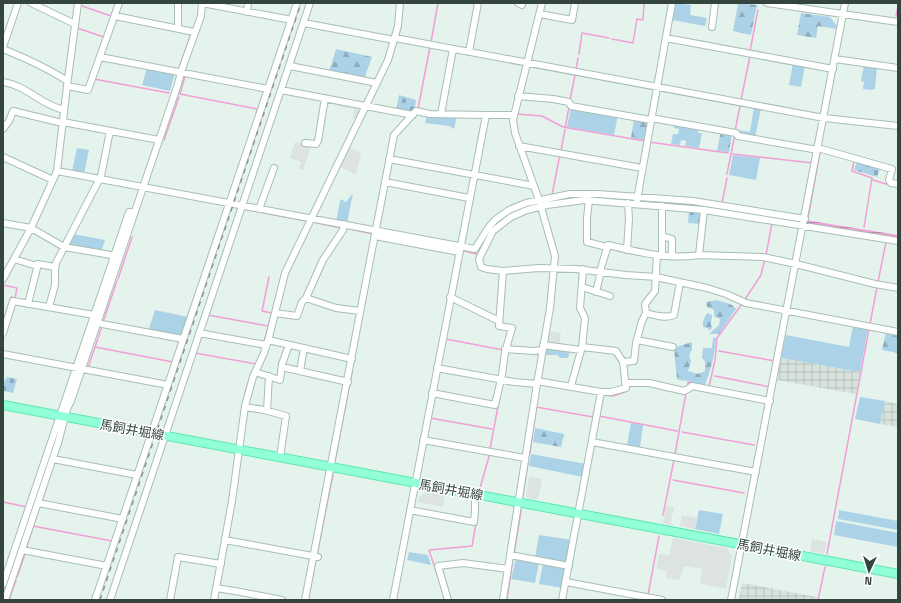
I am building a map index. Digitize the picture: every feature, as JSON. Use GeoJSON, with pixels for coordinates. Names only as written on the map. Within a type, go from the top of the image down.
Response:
{"type":"FeatureCollection","features":[{"type":"Feature","properties":{"kind":"main road","name":"馬飼井堀線"},"geometry":{"type":"LineString","coordinates":[[3,405],[898,574]]}},
{"type":"Feature","properties":{"kind":"street"},"geometry":{"type":"LineString","coordinates":[[18,3],[3,48],[58,75],[67,84],[88,90],[119,3]]}},
{"type":"Feature","properties":{"kind":"street"},"geometry":{"type":"LineString","coordinates":[[32,3],[75,24]]}},
{"type":"Feature","properties":{"kind":"street"},"geometry":{"type":"LineString","coordinates":[[3,278],[31,228],[57,171],[78,3]]}},
{"type":"Feature","properties":{"kind":"street"},"geometry":{"type":"LineString","coordinates":[[178,3],[178,28]]}},
{"type":"Feature","properties":{"kind":"street"},"geometry":{"type":"LineString","coordinates":[[3,584],[63,417],[117,256],[144,187],[200,16],[202,3],[292,20]]}},
{"type":"Feature","properties":{"kind":"street"},"geometry":{"type":"LineString","coordinates":[[247,12],[248,3]]}},
{"type":"Feature","properties":{"kind":"street"},"geometry":{"type":"LineString","coordinates":[[95,600],[297,3]]}},
{"type":"Feature","properties":{"kind":"street"},"geometry":{"type":"LineString","coordinates":[[110,600],[310,3]]}},
{"type":"Feature","properties":{"kind":"street"},"geometry":{"type":"LineString","coordinates":[[214,600],[232,501],[245,407],[255,372],[267,343],[285,273],[388,60],[398,26],[400,3]]}},
{"type":"Feature","properties":{"kind":"street"},"geometry":{"type":"LineString","coordinates":[[469,52],[478,3]]}},
{"type":"Feature","properties":{"kind":"street"},"geometry":{"type":"LineString","coordinates":[[503,600],[550,308],[555,256],[540,203],[515,133],[514,115],[542,3]]}},
{"type":"Feature","properties":{"kind":"street"},"geometry":{"type":"LineString","coordinates":[[540,14],[572,20],[575,3]]}},
{"type":"Feature","properties":{"kind":"street"},"geometry":{"type":"LineString","coordinates":[[637,200],[672,3]]}},
{"type":"Feature","properties":{"kind":"street"},"geometry":{"type":"LineString","coordinates":[[712,27],[716,3]]}},
{"type":"Feature","properties":{"kind":"street"},"geometry":{"type":"LineString","coordinates":[[767,3],[898,22]]}},
{"type":"Feature","properties":{"kind":"street"},"geometry":{"type":"LineString","coordinates":[[731,600],[845,3]]}},
{"type":"Feature","properties":{"kind":"street"},"geometry":{"type":"LineString","coordinates":[[115,16],[194,32]]}},
{"type":"Feature","properties":{"kind":"street"},"geometry":{"type":"LineString","coordinates":[[304,23],[657,86],[824,118],[898,126]]}},
{"type":"Feature","properties":{"kind":"street"},"geometry":{"type":"LineString","coordinates":[[666,38],[833,69]]}},
{"type":"Feature","properties":{"kind":"street"},"geometry":{"type":"LineString","coordinates":[[441,114],[453,49]]}},
{"type":"Feature","properties":{"kind":"street"},"geometry":{"type":"LineString","coordinates":[[100,57],[268,89]]}},
{"type":"Feature","properties":{"kind":"street"},"geometry":{"type":"LineString","coordinates":[[835,59],[898,68]]}},
{"type":"Feature","properties":{"kind":"street"},"geometry":{"type":"LineString","coordinates":[[290,66],[377,83]]}},
{"type":"Feature","properties":{"kind":"street"},"geometry":{"type":"LineString","coordinates":[[3,82],[20,87],[44,102],[64,110]]}},
{"type":"Feature","properties":{"kind":"street"},"geometry":{"type":"LineString","coordinates":[[281,90],[412,115]]}},
{"type":"Feature","properties":{"kind":"street"},"geometry":{"type":"LineString","coordinates":[[518,96],[553,98],[569,102],[571,106],[736,133],[738,136],[818,149],[892,169],[889,180],[891,183],[898,184]]}},
{"type":"Feature","properties":{"kind":"street"},"geometry":{"type":"LineString","coordinates":[[305,143],[316,144],[318,141],[325,98]]}},
{"type":"Feature","properties":{"kind":"street"},"geometry":{"type":"LineString","coordinates":[[3,129],[9,121],[13,111],[62,123],[159,140]]}},
{"type":"Feature","properties":{"kind":"street"},"geometry":{"type":"LineString","coordinates":[[306,600],[316,557],[331,467],[394,135],[416,111],[430,114],[514,115]]}},
{"type":"Feature","properties":{"kind":"street"},"geometry":{"type":"LineString","coordinates":[[393,600],[459,249],[486,115]]}},
{"type":"Feature","properties":{"kind":"street"},"geometry":{"type":"LineString","coordinates":[[49,307],[55,285],[55,267],[99,179],[110,131]]}},
{"type":"Feature","properties":{"kind":"street"},"geometry":{"type":"LineString","coordinates":[[519,146],[642,168]]}},
{"type":"Feature","properties":{"kind":"street"},"geometry":{"type":"LineString","coordinates":[[3,157],[53,180]]}},
{"type":"Feature","properties":{"kind":"street"},"geometry":{"type":"LineString","coordinates":[[389,159],[534,186]]}},
{"type":"Feature","properties":{"kind":"street"},"geometry":{"type":"LineString","coordinates":[[258,209],[274,168]]}},
{"type":"Feature","properties":{"kind":"street"},"geometry":{"type":"LineString","coordinates":[[57,171],[344,224],[375,233],[459,249],[475,249],[488,228],[503,214],[516,207],[540,203],[589,200],[628,203],[637,200],[693,202],[898,241]]}},
{"type":"Feature","properties":{"kind":"street"},"geometry":{"type":"LineString","coordinates":[[385,182],[469,198]]}},
{"type":"Feature","properties":{"kind":"street"},"geometry":{"type":"LineString","coordinates":[[804,222],[662,206],[637,200],[588,193],[570,194],[540,203],[511,217],[493,231],[481,253],[479,264],[481,267],[487,269],[503,271],[583,269],[626,275],[656,277],[707,288],[744,302],[898,332]]}},
{"type":"Feature","properties":{"kind":"street"},"geometry":{"type":"LineString","coordinates":[[589,200],[587,242],[607,247],[608,245],[646,254],[686,257],[699,255],[765,257],[875,284],[898,288]]}},
{"type":"Feature","properties":{"kind":"street"},"geometry":{"type":"LineString","coordinates":[[627,250],[629,219],[628,203]]}},
{"type":"Feature","properties":{"kind":"street"},"geometry":{"type":"LineString","coordinates":[[623,362],[634,361],[637,340],[642,321],[646,313],[645,304],[655,291],[662,236],[662,206]]}},
{"type":"Feature","properties":{"kind":"street"},"geometry":{"type":"LineString","coordinates":[[699,255],[704,210]]}},
{"type":"Feature","properties":{"kind":"street"},"geometry":{"type":"LineString","coordinates":[[3,223],[31,228],[64,247],[117,256]]}},
{"type":"Feature","properties":{"kind":"street"},"geometry":{"type":"LineString","coordinates":[[274,313],[297,316],[302,302],[306,298],[323,260],[343,230],[344,224]]}},
{"type":"Feature","properties":{"kind":"street"},"geometry":{"type":"LineString","coordinates":[[662,236],[672,239],[672,256]]}},
{"type":"Feature","properties":{"kind":"street"},"geometry":{"type":"LineString","coordinates":[[596,292],[607,247]]}},
{"type":"Feature","properties":{"kind":"street"},"geometry":{"type":"LineString","coordinates":[[14,258],[37,266],[38,264],[55,267]]}},
{"type":"Feature","properties":{"kind":"street"},"geometry":{"type":"LineString","coordinates":[[28,304],[37,266]]}},
{"type":"Feature","properties":{"kind":"street"},"geometry":{"type":"LineString","coordinates":[[571,386],[581,348],[585,318],[580,308],[583,269]]}},
{"type":"Feature","properties":{"kind":"street"},"geometry":{"type":"LineString","coordinates":[[432,393],[495,405],[501,380],[505,349],[512,328],[499,326],[503,271]]}},
{"type":"Feature","properties":{"kind":"street"},"geometry":{"type":"LineString","coordinates":[[646,313],[656,316],[674,315],[680,282]]}},
{"type":"Feature","properties":{"kind":"street"},"geometry":{"type":"LineString","coordinates":[[582,287],[610,296]]}},
{"type":"Feature","properties":{"kind":"street"},"geometry":{"type":"LineString","coordinates":[[450,297],[499,321]]}},
{"type":"Feature","properties":{"kind":"street"},"geometry":{"type":"LineString","coordinates":[[306,298],[336,308],[360,311]]}},
{"type":"Feature","properties":{"kind":"street"},"geometry":{"type":"LineString","coordinates":[[3,333],[13,301],[49,307],[183,339]]}},
{"type":"Feature","properties":{"kind":"street"},"geometry":{"type":"LineString","coordinates":[[199,333],[288,345],[352,359]]}},
{"type":"Feature","properties":{"kind":"street"},"geometry":{"type":"LineString","coordinates":[[637,340],[673,346]]}},
{"type":"Feature","properties":{"kind":"street"},"geometry":{"type":"LineString","coordinates":[[255,372],[280,380],[288,345]]}},
{"type":"Feature","properties":{"kind":"street"},"geometry":{"type":"LineString","coordinates":[[300,371],[304,348]]}},
{"type":"Feature","properties":{"kind":"street"},"geometry":{"type":"LineString","coordinates":[[437,368],[501,380],[571,386],[601,392],[610,392],[626,388],[623,362],[616,351],[581,348],[543,348],[534,351],[505,349]]}},
{"type":"Feature","properties":{"kind":"street"},"geometry":{"type":"LineString","coordinates":[[3,354],[168,384]]}},
{"type":"Feature","properties":{"kind":"street"},"geometry":{"type":"LineString","coordinates":[[282,367],[348,382]]}},
{"type":"Feature","properties":{"kind":"street"},"geometry":{"type":"LineString","coordinates":[[267,411],[269,376]]}},
{"type":"Feature","properties":{"kind":"street"},"geometry":{"type":"LineString","coordinates":[[625,383],[649,383],[684,391],[692,386],[770,401]]}},
{"type":"Feature","properties":{"kind":"street"},"geometry":{"type":"LineString","coordinates":[[562,600],[601,392]]}},
{"type":"Feature","properties":{"kind":"street"},"geometry":{"type":"LineString","coordinates":[[245,407],[286,416],[280,457]]}},
{"type":"Feature","properties":{"kind":"street"},"geometry":{"type":"LineString","coordinates":[[5,600],[53,459],[63,417]]}},
{"type":"Feature","properties":{"kind":"street"},"geometry":{"type":"LineString","coordinates":[[423,440],[525,458]]}},
{"type":"Feature","properties":{"kind":"street"},"geometry":{"type":"LineString","coordinates":[[592,442],[756,472]]}},
{"type":"Feature","properties":{"kind":"street"},"geometry":{"type":"LineString","coordinates":[[53,459],[137,475]]}},
{"type":"Feature","properties":{"kind":"street"},"geometry":{"type":"LineString","coordinates":[[410,510],[474,522],[476,510],[475,494]]}},
{"type":"Feature","properties":{"kind":"street"},"geometry":{"type":"LineString","coordinates":[[38,503],[122,519]]}},
{"type":"Feature","properties":{"kind":"street"},"geometry":{"type":"LineString","coordinates":[[225,540],[316,557]]}},
{"type":"Feature","properties":{"kind":"street"},"geometry":{"type":"LineString","coordinates":[[22,550],[107,566]]}},
{"type":"Feature","properties":{"kind":"street"},"geometry":{"type":"LineString","coordinates":[[510,555],[569,566]]}},
{"type":"Feature","properties":{"kind":"street"},"geometry":{"type":"LineString","coordinates":[[170,600],[178,557],[221,564]]}},
{"type":"Feature","properties":{"kind":"street"},"geometry":{"type":"LineString","coordinates":[[448,600],[438,566],[463,563],[508,570]]}},
{"type":"Feature","properties":{"kind":"street"},"geometry":{"type":"LineString","coordinates":[[566,582],[662,600]]}},
{"type":"Feature","properties":{"kind":"street"},"geometry":{"type":"LineString","coordinates":[[216,588],[250,597],[282,600]]}},
{"type":"Feature","properties":{"kind":"shaded area"},"geometry":{"type":"Polygon","coordinates":[[[337,102],[362,107],[357,119],[353,119],[354,109],[337,106],[337,102]]]}},
{"type":"Feature","properties":{"kind":"shaded area"},"geometry":{"type":"Polygon","coordinates":[[[295,142],[311,146],[303,170],[299,169],[301,162],[290,158],[295,142]]]}},
{"type":"Feature","properties":{"kind":"shaded area"},"geometry":{"type":"Polygon","coordinates":[[[349,147],[361,153],[356,175],[339,166],[349,147]]]}},
{"type":"Feature","properties":{"kind":"shaded area"},"geometry":{"type":"Polygon","coordinates":[[[571,195],[693,202],[898,235],[898,238],[697,206],[586,197],[556,201],[511,213],[493,228],[481,248],[479,246],[493,225],[512,211],[537,202],[571,195]]]}},
{"type":"Feature","properties":{"kind":"shaded area"},"geometry":{"type":"Polygon","coordinates":[[[549,331],[561,333],[559,347],[547,345],[549,331]]]}},
{"type":"Feature","properties":{"kind":"shaded area"},"geometry":{"type":"Polygon","coordinates":[[[781,358],[860,372],[856,394],[777,380],[781,358]]]}},
{"type":"Feature","properties":{"kind":"shaded area"},"geometry":{"type":"Polygon","coordinates":[[[885,401],[898,404],[898,427],[880,424],[885,401]]]}},
{"type":"Feature","properties":{"kind":"shaded area"},"geometry":{"type":"Polygon","coordinates":[[[529,477],[542,479],[538,500],[526,497],[529,477]]]}},
{"type":"Feature","properties":{"kind":"shaded area"},"geometry":{"type":"Polygon","coordinates":[[[428,491],[445,495],[443,507],[418,502],[419,497],[428,491]]]}},
{"type":"Feature","properties":{"kind":"shaded area"},"geometry":{"type":"Polygon","coordinates":[[[666,506],[674,507],[671,525],[663,523],[666,506]]]}},
{"type":"Feature","properties":{"kind":"shaded area"},"geometry":{"type":"Polygon","coordinates":[[[682,515],[698,518],[695,529],[680,526],[682,515]]]}},
{"type":"Feature","properties":{"kind":"shaded area"},"geometry":{"type":"Polygon","coordinates":[[[673,538],[727,548],[732,557],[726,589],[700,584],[702,569],[684,566],[680,580],[666,578],[666,571],[656,569],[659,554],[669,556],[673,538]]]}},
{"type":"Feature","properties":{"kind":"shaded area"},"geometry":{"type":"Polygon","coordinates":[[[812,539],[827,542],[824,554],[810,551],[812,539]]]}},
{"type":"Feature","properties":{"kind":"shaded area"},"geometry":{"type":"Polygon","coordinates":[[[742,583],[817,597],[816,600],[739,600],[742,583]]]}},
{"type":"Feature","properties":{"kind":"green space"},"geometry":{"type":"Polygon","coordinates":[[[674,3],[691,5],[690,15],[707,18],[705,26],[672,20],[674,3]]]}},
{"type":"Feature","properties":{"kind":"green space"},"geometry":{"type":"Polygon","coordinates":[[[738,3],[757,5],[751,35],[733,31],[738,3]]]}},
{"type":"Feature","properties":{"kind":"green space"},"geometry":{"type":"Polygon","coordinates":[[[801,13],[830,17],[837,26],[837,29],[818,26],[816,38],[797,35],[801,13]]]}},
{"type":"Feature","properties":{"kind":"green space"},"geometry":{"type":"Polygon","coordinates":[[[336,49],[372,57],[364,79],[329,72],[336,49]]]}},
{"type":"Feature","properties":{"kind":"green space"},"geometry":{"type":"Polygon","coordinates":[[[793,63],[805,65],[801,87],[789,85],[793,63]]]}},
{"type":"Feature","properties":{"kind":"green space"},"geometry":{"type":"Polygon","coordinates":[[[864,65],[877,67],[875,89],[863,89],[864,82],[861,81],[864,65]]]}},
{"type":"Feature","properties":{"kind":"green space"},"geometry":{"type":"Polygon","coordinates":[[[147,68],[175,73],[170,91],[142,85],[147,68]]]}},
{"type":"Feature","properties":{"kind":"green space"},"geometry":{"type":"Polygon","coordinates":[[[399,95],[416,100],[415,108],[412,112],[396,110],[399,95]]]}},
{"type":"Feature","properties":{"kind":"green space"},"geometry":{"type":"Polygon","coordinates":[[[571,107],[618,115],[614,135],[567,127],[571,107]]]}},
{"type":"Feature","properties":{"kind":"green space"},"geometry":{"type":"Polygon","coordinates":[[[754,107],[761,108],[755,138],[738,133],[738,130],[750,132],[754,107]]]}},
{"type":"Feature","properties":{"kind":"green space"},"geometry":{"type":"Polygon","coordinates":[[[427,115],[457,116],[454,129],[449,126],[425,123],[427,115]]]}},
{"type":"Feature","properties":{"kind":"green space"},"geometry":{"type":"Polygon","coordinates":[[[634,118],[649,122],[646,141],[631,138],[634,118]]]}},
{"type":"Feature","properties":{"kind":"green space"},"geometry":{"type":"Polygon","coordinates":[[[675,123],[699,127],[698,133],[702,133],[699,148],[685,146],[686,141],[681,140],[680,145],[671,144],[673,134],[678,134],[679,129],[674,128],[675,123]]]}},
{"type":"Feature","properties":{"kind":"green space"},"geometry":{"type":"Polygon","coordinates":[[[721,131],[732,133],[729,152],[717,151],[721,131]]]}},
{"type":"Feature","properties":{"kind":"green space"},"geometry":{"type":"Polygon","coordinates":[[[77,148],[89,150],[84,174],[72,171],[77,148]]]}},
{"type":"Feature","properties":{"kind":"green space"},"geometry":{"type":"Polygon","coordinates":[[[733,155],[760,158],[756,180],[729,175],[733,155]]]}},
{"type":"Feature","properties":{"kind":"green space"},"geometry":{"type":"Polygon","coordinates":[[[857,161],[880,168],[877,177],[854,170],[857,161]]]}},
{"type":"Feature","properties":{"kind":"green space"},"geometry":{"type":"Polygon","coordinates":[[[353,193],[347,223],[336,221],[341,199],[346,202],[353,193]]]}},
{"type":"Feature","properties":{"kind":"green space"},"geometry":{"type":"Polygon","coordinates":[[[689,211],[703,212],[702,224],[688,223],[689,211]]]}},
{"type":"Feature","properties":{"kind":"green space"},"geometry":{"type":"Polygon","coordinates":[[[73,234],[105,240],[101,252],[67,245],[73,234]]]}},
{"type":"Feature","properties":{"kind":"green space"},"geometry":{"type":"Polygon","coordinates":[[[716,300],[730,304],[736,309],[719,334],[709,334],[719,325],[720,319],[714,316],[714,310],[707,307],[706,302],[716,300]]]}},
{"type":"Feature","properties":{"kind":"green space"},"geometry":{"type":"Polygon","coordinates":[[[155,310],[188,317],[182,336],[179,337],[148,332],[155,310]]]}},
{"type":"Feature","properties":{"kind":"green space"},"geometry":{"type":"Polygon","coordinates":[[[707,313],[712,315],[712,328],[709,331],[708,328],[703,327],[703,321],[707,313]]]}},
{"type":"Feature","properties":{"kind":"green space"},"geometry":{"type":"Polygon","coordinates":[[[853,326],[868,328],[860,372],[781,358],[786,335],[849,347],[853,326]]]}},
{"type":"Feature","properties":{"kind":"green space"},"geometry":{"type":"Polygon","coordinates":[[[886,332],[898,334],[898,353],[882,350],[886,332]]]}},
{"type":"Feature","properties":{"kind":"green space"},"geometry":{"type":"Polygon","coordinates":[[[715,337],[714,356],[705,385],[677,379],[674,350],[676,347],[692,342],[692,350],[689,355],[691,361],[688,371],[698,374],[705,371],[705,361],[702,358],[703,348],[712,348],[713,338],[715,337]]]}},
{"type":"Feature","properties":{"kind":"green space"},"geometry":{"type":"Polygon","coordinates":[[[546,347],[570,350],[568,358],[560,358],[557,355],[544,355],[546,347]]]}},
{"type":"Feature","properties":{"kind":"green space"},"geometry":{"type":"Polygon","coordinates":[[[7,377],[17,379],[13,393],[3,391],[3,384],[7,377]]]}},
{"type":"Feature","properties":{"kind":"green space"},"geometry":{"type":"Polygon","coordinates":[[[860,397],[885,401],[880,424],[855,419],[860,397]]]}},
{"type":"Feature","properties":{"kind":"green space"},"geometry":{"type":"Polygon","coordinates":[[[631,423],[643,425],[640,447],[627,445],[631,423]]]}},
{"type":"Feature","properties":{"kind":"green space"},"geometry":{"type":"Polygon","coordinates":[[[535,428],[564,434],[561,447],[533,442],[535,428]]]}},
{"type":"Feature","properties":{"kind":"green space"},"geometry":{"type":"Polygon","coordinates":[[[531,454],[586,464],[583,477],[529,466],[531,454]]]}},
{"type":"Feature","properties":{"kind":"green space"},"geometry":{"type":"Polygon","coordinates":[[[699,510],[723,514],[719,534],[695,529],[699,510]]]}},
{"type":"Feature","properties":{"kind":"green space"},"geometry":{"type":"Polygon","coordinates":[[[839,510],[898,521],[898,530],[838,519],[839,510]]]}},
{"type":"Feature","properties":{"kind":"green space"},"geometry":{"type":"Polygon","coordinates":[[[836,521],[898,533],[898,547],[834,535],[836,521]]]}},
{"type":"Feature","properties":{"kind":"green space"},"geometry":{"type":"Polygon","coordinates":[[[539,535],[572,540],[567,563],[535,558],[539,535]]]}},
{"type":"Feature","properties":{"kind":"green space"},"geometry":{"type":"Polygon","coordinates":[[[409,552],[428,555],[431,565],[407,560],[409,552]]]}},
{"type":"Feature","properties":{"kind":"green space"},"geometry":{"type":"Polygon","coordinates":[[[516,558],[539,562],[535,583],[511,579],[516,558]]]}},
{"type":"Feature","properties":{"kind":"green space"},"geometry":{"type":"Polygon","coordinates":[[[543,563],[566,567],[563,588],[539,584],[543,563]]]}},
{"type":"Feature","properties":{"kind":"waterway"},"geometry":{"type":"LineString","coordinates":[[112,13],[116,3]]}},
{"type":"Feature","properties":{"kind":"waterway"},"geometry":{"type":"LineString","coordinates":[[431,42],[438,3]]}},
{"type":"Feature","properties":{"kind":"waterway"},"geometry":{"type":"LineString","coordinates":[[612,39],[633,43],[637,19],[643,20],[644,3]]}},
{"type":"Feature","properties":{"kind":"waterway"},"geometry":{"type":"LineString","coordinates":[[82,6],[111,16]]}},
{"type":"Feature","properties":{"kind":"waterway"},"geometry":{"type":"LineString","coordinates":[[896,16],[898,6]]}},
{"type":"Feature","properties":{"kind":"waterway"},"geometry":{"type":"LineString","coordinates":[[750,51],[758,10]]}},
{"type":"Feature","properties":{"kind":"waterway"},"geometry":{"type":"LineString","coordinates":[[78,27],[77,28],[104,37]]}},
{"type":"Feature","properties":{"kind":"waterway"},"geometry":{"type":"LineString","coordinates":[[579,54],[582,33],[609,38]]}},
{"type":"Feature","properties":{"kind":"waterway"},"geometry":{"type":"LineString","coordinates":[[179,68],[191,34]]}},
{"type":"Feature","properties":{"kind":"waterway"},"geometry":{"type":"LineString","coordinates":[[418,109],[430,47]]}},
{"type":"Feature","properties":{"kind":"waterway"},"geometry":{"type":"LineString","coordinates":[[741,100],[750,56]]}},
{"type":"Feature","properties":{"kind":"waterway"},"geometry":{"type":"LineString","coordinates":[[576,69],[578,58]]}},
{"type":"Feature","properties":{"kind":"waterway"},"geometry":{"type":"LineString","coordinates":[[570,100],[575,75]]}},
{"type":"Feature","properties":{"kind":"waterway"},"geometry":{"type":"LineString","coordinates":[[185,76],[180,94],[257,109]]}},
{"type":"Feature","properties":{"kind":"waterway"},"geometry":{"type":"LineString","coordinates":[[94,79],[169,93]]}},
{"type":"Feature","properties":{"kind":"waterway"},"geometry":{"type":"LineString","coordinates":[[164,140],[179,97]]}},
{"type":"Feature","properties":{"kind":"waterway"},"geometry":{"type":"LineString","coordinates":[[735,131],[740,106]]}},
{"type":"Feature","properties":{"kind":"waterway"},"geometry":{"type":"LineString","coordinates":[[561,151],[569,107]]}},
{"type":"Feature","properties":{"kind":"waterway"},"geometry":{"type":"LineString","coordinates":[[517,114],[542,116],[563,127],[645,141]]}},
{"type":"Feature","properties":{"kind":"waterway"},"geometry":{"type":"LineString","coordinates":[[727,174],[735,134]]}},
{"type":"Feature","properties":{"kind":"waterway"},"geometry":{"type":"LineString","coordinates":[[649,142],[728,153]]}},
{"type":"Feature","properties":{"kind":"waterway"},"geometry":{"type":"LineString","coordinates":[[808,218],[820,152]]}},
{"type":"Feature","properties":{"kind":"waterway"},"geometry":{"type":"LineString","coordinates":[[552,195],[560,154]]}},
{"type":"Feature","properties":{"kind":"waterway"},"geometry":{"type":"LineString","coordinates":[[733,154],[812,163]]}},
{"type":"Feature","properties":{"kind":"waterway"},"geometry":{"type":"LineString","coordinates":[[854,161],[852,171],[872,178],[864,227]]}},
{"type":"Feature","properties":{"kind":"waterway"},"geometry":{"type":"LineString","coordinates":[[722,203],[727,178]]}},
{"type":"Feature","properties":{"kind":"waterway"},"geometry":{"type":"LineString","coordinates":[[873,180],[886,184],[888,183]]}},
{"type":"Feature","properties":{"kind":"waterway"},"geometry":{"type":"LineString","coordinates":[[244,209],[306,221]]}},
{"type":"Feature","properties":{"kind":"waterway"},"geometry":{"type":"LineString","coordinates":[[313,222],[341,228]]}},
{"type":"Feature","properties":{"kind":"waterway"},"geometry":{"type":"LineString","coordinates":[[766,255],[772,223]]}},
{"type":"Feature","properties":{"kind":"waterway"},"geometry":{"type":"LineString","coordinates":[[346,228],[373,234]]}},
{"type":"Feature","properties":{"kind":"waterway"},"geometry":{"type":"LineString","coordinates":[[118,279],[132,237]]}},
{"type":"Feature","properties":{"kind":"waterway"},"geometry":{"type":"LineString","coordinates":[[878,282],[886,242]]}},
{"type":"Feature","properties":{"kind":"waterway"},"geometry":{"type":"LineString","coordinates":[[465,251],[477,253]]}},
{"type":"Feature","properties":{"kind":"waterway"},"geometry":{"type":"LineString","coordinates":[[744,301],[761,275],[765,258]]}},
{"type":"Feature","properties":{"kind":"waterway"},"geometry":{"type":"LineString","coordinates":[[208,315],[268,326],[272,313],[262,311],[269,277]]}},
{"type":"Feature","properties":{"kind":"waterway"},"geometry":{"type":"LineString","coordinates":[[103,322],[117,281]]}},
{"type":"Feature","properties":{"kind":"waterway"},"geometry":{"type":"LineString","coordinates":[[3,285],[17,288],[15,298],[11,297],[3,322]]}},
{"type":"Feature","properties":{"kind":"waterway"},"geometry":{"type":"LineString","coordinates":[[870,324],[877,287]]}},
{"type":"Feature","properties":{"kind":"waterway"},"geometry":{"type":"LineString","coordinates":[[709,387],[715,360],[717,338],[742,304]]}},
{"type":"Feature","properties":{"kind":"waterway"},"geometry":{"type":"LineString","coordinates":[[88,368],[102,326]]}},
{"type":"Feature","properties":{"kind":"waterway"},"geometry":{"type":"LineString","coordinates":[[264,342],[268,327]]}},
{"type":"Feature","properties":{"kind":"waterway"},"geometry":{"type":"LineString","coordinates":[[827,554],[869,329]]}},
{"type":"Feature","properties":{"kind":"waterway"},"geometry":{"type":"LineString","coordinates":[[446,339],[503,350]]}},
{"type":"Feature","properties":{"kind":"waterway"},"geometry":{"type":"LineString","coordinates":[[95,347],[173,362]]}},
{"type":"Feature","properties":{"kind":"waterway"},"geometry":{"type":"LineString","coordinates":[[719,351],[775,361]]}},
{"type":"Feature","properties":{"kind":"waterway"},"geometry":{"type":"LineString","coordinates":[[195,353],[256,364]]}},
{"type":"Feature","properties":{"kind":"waterway"},"geometry":{"type":"LineString","coordinates":[[335,461],[352,372]]}},
{"type":"Feature","properties":{"kind":"waterway"},"geometry":{"type":"LineString","coordinates":[[715,376],[770,387]]}},
{"type":"Feature","properties":{"kind":"waterway"},"geometry":{"type":"LineString","coordinates":[[245,393],[249,380]]}},
{"type":"Feature","properties":{"kind":"waterway"},"geometry":{"type":"LineString","coordinates":[[688,387],[688,382],[694,383]]}},
{"type":"Feature","properties":{"kind":"waterway"},"geometry":{"type":"LineString","coordinates":[[490,449],[501,390]]}},
{"type":"Feature","properties":{"kind":"waterway"},"geometry":{"type":"LineString","coordinates":[[603,395],[613,396],[625,392]]}},
{"type":"Feature","properties":{"kind":"waterway"},"geometry":{"type":"LineString","coordinates":[[675,454],[686,393]]}},
{"type":"Feature","properties":{"kind":"waterway"},"geometry":{"type":"LineString","coordinates":[[536,407],[593,417],[596,403]]}},
{"type":"Feature","properties":{"kind":"waterway"},"geometry":{"type":"LineString","coordinates":[[530,453],[536,410]]}},
{"type":"Feature","properties":{"kind":"waterway"},"geometry":{"type":"LineString","coordinates":[[599,416],[677,431]]}},
{"type":"Feature","properties":{"kind":"waterway"},"geometry":{"type":"LineString","coordinates":[[430,418],[492,429]]}},
{"type":"Feature","properties":{"kind":"waterway"},"geometry":{"type":"LineString","coordinates":[[682,432],[754,445]]}},
{"type":"Feature","properties":{"kind":"waterway"},"geometry":{"type":"LineString","coordinates":[[480,488],[490,453]]}},
{"type":"Feature","properties":{"kind":"waterway"},"geometry":{"type":"LineString","coordinates":[[523,496],[529,455]]}},
{"type":"Feature","properties":{"kind":"waterway"},"geometry":{"type":"LineString","coordinates":[[663,515],[674,460]]}},
{"type":"Feature","properties":{"kind":"waterway"},"geometry":{"type":"LineString","coordinates":[[317,555],[333,474]]}},
{"type":"Feature","properties":{"kind":"waterway"},"geometry":{"type":"LineString","coordinates":[[673,480],[744,493]]}},
{"type":"Feature","properties":{"kind":"waterway"},"geometry":{"type":"LineString","coordinates":[[42,501],[46,488]]}},
{"type":"Feature","properties":{"kind":"waterway"},"geometry":{"type":"LineString","coordinates":[[227,513],[230,495]]}},
{"type":"Feature","properties":{"kind":"waterway"},"geometry":{"type":"LineString","coordinates":[[3,502],[27,507]]}},
{"type":"Feature","properties":{"kind":"waterway"},"geometry":{"type":"LineString","coordinates":[[26,549],[40,505]]}},
{"type":"Feature","properties":{"kind":"waterway"},"geometry":{"type":"LineString","coordinates":[[514,554],[521,511]]}},
{"type":"Feature","properties":{"kind":"waterway"},"geometry":{"type":"LineString","coordinates":[[438,577],[429,550],[472,546],[476,523]]}},
{"type":"Feature","properties":{"kind":"waterway"},"geometry":{"type":"LineString","coordinates":[[33,526],[112,541]]}},
{"type":"Feature","properties":{"kind":"waterway"},"geometry":{"type":"LineString","coordinates":[[648,595],[659,536]]}},
{"type":"Feature","properties":{"kind":"waterway"},"geometry":{"type":"LineString","coordinates":[[17,577],[25,554]]}},
{"type":"Feature","properties":{"kind":"waterway"},"geometry":{"type":"LineString","coordinates":[[507,600],[513,558]]}},
{"type":"Feature","properties":{"kind":"waterway"},"geometry":{"type":"LineString","coordinates":[[308,600],[316,560]]}},
{"type":"Feature","properties":{"kind":"waterway"},"geometry":{"type":"LineString","coordinates":[[818,600],[825,567]]}},
{"type":"Feature","properties":{"kind":"waterway"},"geometry":{"type":"LineString","coordinates":[[9,600],[16,580]]}},
{"type":"Feature","properties":{"kind":"waterway"},"geometry":{"type":"LineString","coordinates":[[3,591],[5,586]]}},
{"type":"Feature","properties":{"kind":"railway"},"geometry":{"type":"LineString","coordinates":[[100,600],[301,3]]}}]}
